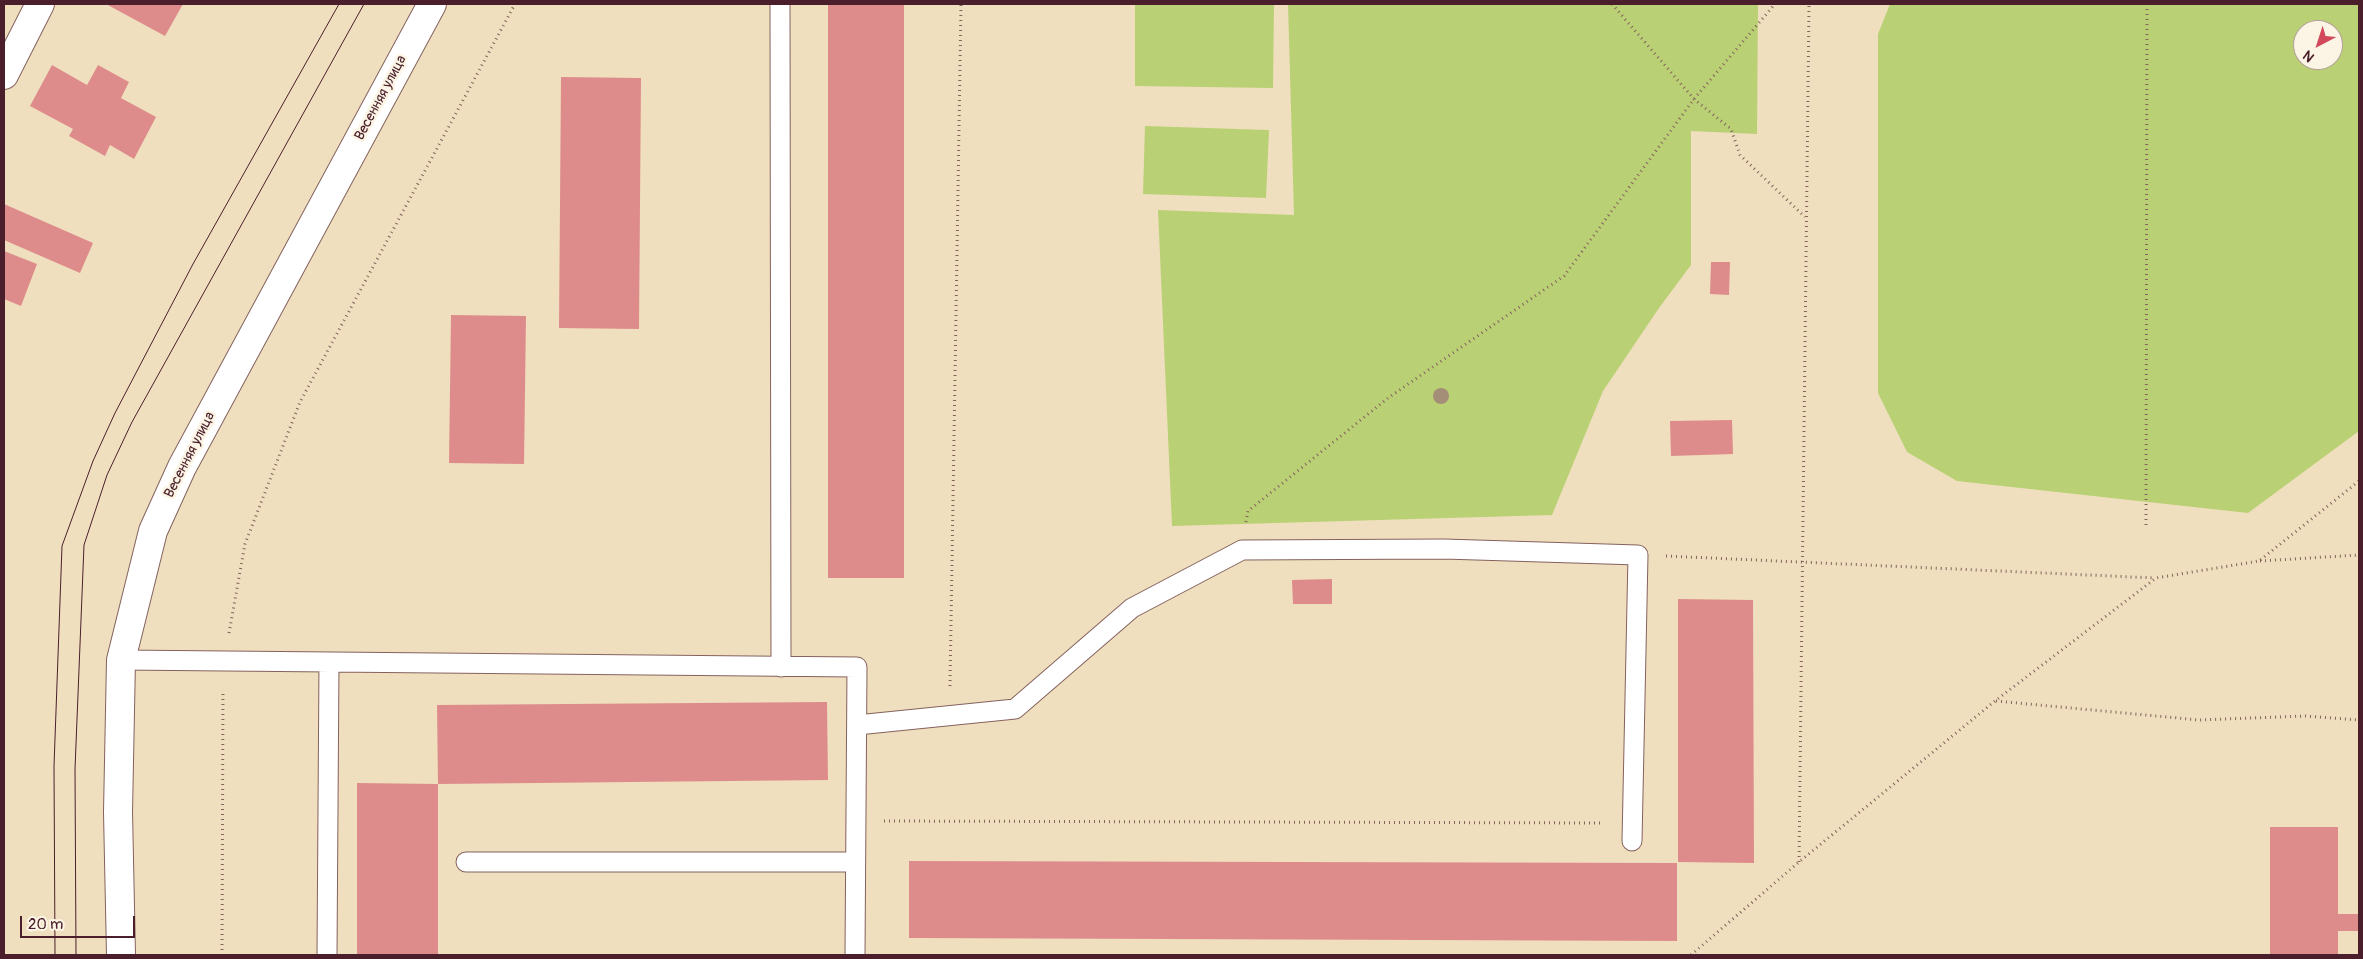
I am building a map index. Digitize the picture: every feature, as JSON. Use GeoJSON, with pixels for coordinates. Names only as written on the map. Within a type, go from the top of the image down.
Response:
{"type":"FeatureCollection","features":[{"type":"Feature","properties":{"kind":"main road"},"geometry":{"type":"LineString","coordinates":[[4,75],[40,4]]}},
{"type":"Feature","properties":{"kind":"main road","name":"Весенняя улица"},"geometry":{"type":"LineString","coordinates":[[121,955],[118,812],[121,660],[153,531],[182,466],[432,4]]}},
{"type":"Feature","properties":{"kind":"lane"},"geometry":{"type":"LineString","coordinates":[[780,4],[781,667]]}},
{"type":"Feature","properties":{"kind":"lane"},"geometry":{"type":"LineString","coordinates":[[857,725],[1016,709],[1132,608],[1242,550],[1444,549],[1638,555],[1632,832]]}},
{"type":"Feature","properties":{"kind":"lane"},"geometry":{"type":"LineString","coordinates":[[121,660],[857,667],[855,955]]}},
{"type":"Feature","properties":{"kind":"lane"},"geometry":{"type":"LineString","coordinates":[[327,955],[329,662]]}},
{"type":"Feature","properties":{"kind":"lane"},"geometry":{"type":"LineString","coordinates":[[466,862],[855,862]]}},
{"type":"Feature","properties":{"kind":"path"},"geometry":{"type":"LineString","coordinates":[[222,955],[223,661],[245,544],[300,402],[515,4]]}},
{"type":"Feature","properties":{"kind":"path"},"geometry":{"type":"LineString","coordinates":[[949,716],[961,4]]}},
{"type":"Feature","properties":{"kind":"path"},"geometry":{"type":"LineString","coordinates":[[1612,4],[1694,99],[1731,129],[1740,155],[1806,217]]}},
{"type":"Feature","properties":{"kind":"path"},"geometry":{"type":"LineString","coordinates":[[1242,550],[1248,511],[1388,398],[1564,276],[1694,99],[1775,4]]}},
{"type":"Feature","properties":{"kind":"path"},"geometry":{"type":"LineString","coordinates":[[1799,862],[1809,4]]}},
{"type":"Feature","properties":{"kind":"path"},"geometry":{"type":"LineString","coordinates":[[2146,525],[2147,4]]}},
{"type":"Feature","properties":{"kind":"path"},"geometry":{"type":"LineString","coordinates":[[2259,561],[2359,481]]}},
{"type":"Feature","properties":{"kind":"path"},"geometry":{"type":"LineString","coordinates":[[1638,555],[2156,578],[2259,561],[2359,555]]}},
{"type":"Feature","properties":{"kind":"path"},"geometry":{"type":"LineString","coordinates":[[1691,955],[1799,862],[1995,701],[2156,578]]}},
{"type":"Feature","properties":{"kind":"path"},"geometry":{"type":"LineString","coordinates":[[1995,701],[2199,720],[2305,716],[2359,720]]}},
{"type":"Feature","properties":{"kind":"path"},"geometry":{"type":"LineString","coordinates":[[856,820],[1632,832]]}},
{"type":"Feature","properties":{"kind":"green space"},"geometry":{"type":"Polygon","coordinates":[[[1135,4],[1274,4],[1273,88],[1135,86],[1135,4]]]}},
{"type":"Feature","properties":{"kind":"green space"},"geometry":{"type":"Polygon","coordinates":[[[1288,4],[1758,4],[1757,134],[1691,131],[1691,265],[1659,308],[1603,391],[1552,515],[1172,526],[1158,210],[1294,215],[1288,4]]]}},
{"type":"Feature","properties":{"kind":"green space"},"geometry":{"type":"Polygon","coordinates":[[[1890,4],[2359,4],[2359,431],[2248,513],[1957,481],[1907,452],[1878,393],[1878,34],[1890,4]]]}},
{"type":"Feature","properties":{"kind":"green space"},"geometry":{"type":"Polygon","coordinates":[[[1145,126],[1269,130],[1266,198],[1143,194],[1145,126]]]}},
{"type":"Feature","properties":{"kind":"building"},"geometry":{"type":"Polygon","coordinates":[[[106,4],[183,4],[165,36],[106,4]]]}},
{"type":"Feature","properties":{"kind":"building"},"geometry":{"type":"Polygon","coordinates":[[[828,4],[904,4],[904,578],[828,578],[828,4]]]}},
{"type":"Feature","properties":{"kind":"building"},"geometry":{"type":"Polygon","coordinates":[[[52,65],[87,85],[98,65],[129,82],[121,98],[156,117],[134,159],[110,145],[105,156],[69,136],[73,129],[30,106],[52,65]]]}},
{"type":"Feature","properties":{"kind":"building"},"geometry":{"type":"Polygon","coordinates":[[[561,77],[641,78],[639,329],[559,328],[561,77]]]}},
{"type":"Feature","properties":{"kind":"building"},"geometry":{"type":"Polygon","coordinates":[[[4,204],[93,243],[80,273],[4,240],[4,204]]]}},
{"type":"Feature","properties":{"kind":"building"},"geometry":{"type":"Polygon","coordinates":[[[4,251],[37,264],[21,306],[4,299],[4,251]]]}},
{"type":"Feature","properties":{"kind":"building"},"geometry":{"type":"Polygon","coordinates":[[[1711,262],[1730,262],[1729,295],[1710,294],[1711,262]]]}},
{"type":"Feature","properties":{"kind":"building"},"geometry":{"type":"Polygon","coordinates":[[[451,315],[526,316],[524,464],[449,463],[451,315]]]}},
{"type":"Feature","properties":{"kind":"building"},"geometry":{"type":"Polygon","coordinates":[[[1732,420],[1733,454],[1671,456],[1670,421],[1732,420]]]}},
{"type":"Feature","properties":{"kind":"building"},"geometry":{"type":"Polygon","coordinates":[[[1332,579],[1332,604],[1293,604],[1292,580],[1332,579]]]}},
{"type":"Feature","properties":{"kind":"building"},"geometry":{"type":"Polygon","coordinates":[[[1678,599],[1753,600],[1754,863],[1678,862],[1678,599]]]}},
{"type":"Feature","properties":{"kind":"building"},"geometry":{"type":"Polygon","coordinates":[[[827,702],[828,780],[438,784],[437,705],[827,702]]]}},
{"type":"Feature","properties":{"kind":"building"},"geometry":{"type":"Polygon","coordinates":[[[357,783],[438,784],[438,955],[357,955],[357,783]]]}},
{"type":"Feature","properties":{"kind":"building"},"geometry":{"type":"Polygon","coordinates":[[[2270,827],[2338,827],[2338,914],[2359,914],[2359,931],[2338,931],[2338,955],[2270,955],[2270,827]]]}},
{"type":"Feature","properties":{"kind":"building"},"geometry":{"type":"Polygon","coordinates":[[[909,861],[1677,863],[1677,941],[909,938],[909,861]]]}},
{"type":"Feature","properties":{"kind":"tram line"},"geometry":{"type":"LineString","coordinates":[[55,955],[54,766],[62,546],[93,461],[115,413],[193,264],[339,4]]}},
{"type":"Feature","properties":{"kind":"tram line"},"geometry":{"type":"LineString","coordinates":[[76,955],[75,769],[84,545],[107,475],[132,422],[364,4]]}}]}
